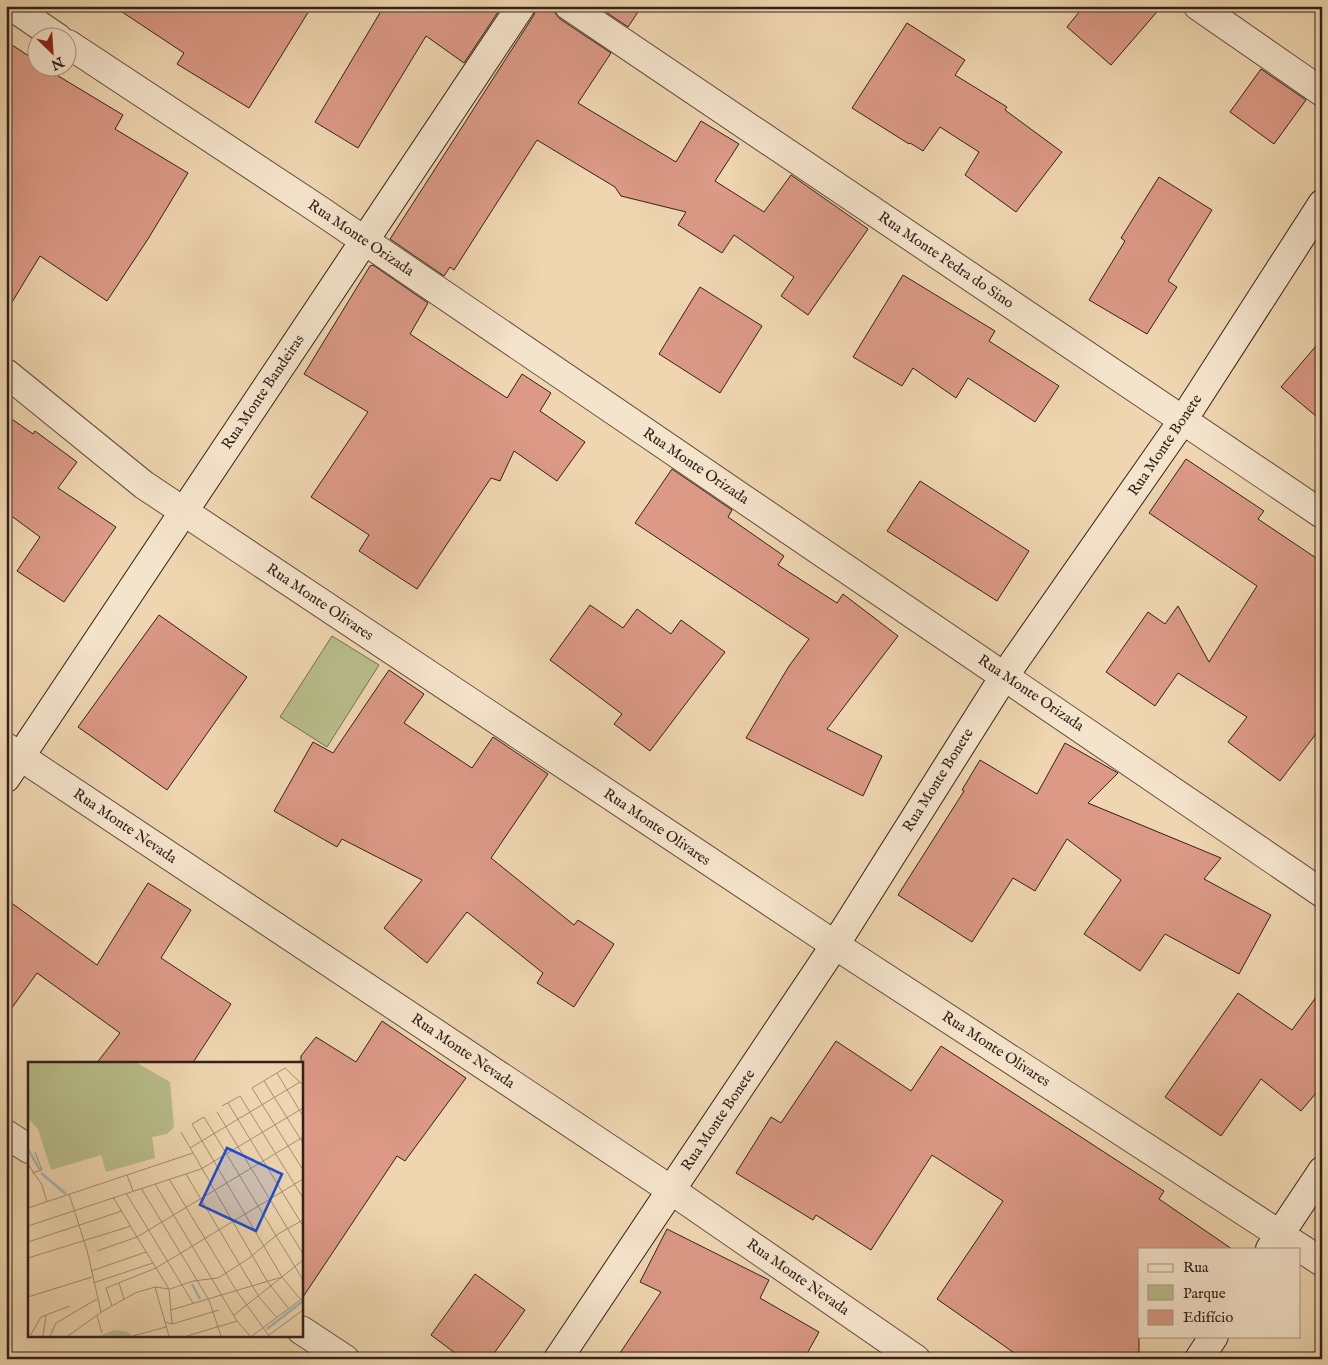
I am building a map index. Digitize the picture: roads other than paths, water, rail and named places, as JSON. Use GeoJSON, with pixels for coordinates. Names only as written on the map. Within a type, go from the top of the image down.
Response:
{"type":"FeatureCollection","features":[{"type":"Feature","properties":{"kind":"street"},"geometry":{"type":"LineString","coordinates":[[11,6],[43,28]]}},
{"type":"Feature","properties":{"kind":"street","name":"Rua Monte Bandeiras"},"geometry":{"type":"LineString","coordinates":[[11,761],[184,511],[521,6]]}},
{"type":"Feature","properties":{"kind":"street","name":"Rua Monte Pedra do Sino"},"geometry":{"type":"LineString","coordinates":[[570,6],[1322,514]]}},
{"type":"Feature","properties":{"kind":"street"},"geometry":{"type":"LineString","coordinates":[[1198,6],[1322,92]]}},
{"type":"Feature","properties":{"kind":"street","name":"Rua Monte Orizada"},"geometry":{"type":"LineString","coordinates":[[78,51],[364,240],[1005,675],[1322,893]]}},
{"type":"Feature","properties":{"kind":"street","name":"Rua Monte Bonete"},"geometry":{"type":"LineString","coordinates":[[558,1359],[835,945],[1005,675],[1184,420],[1322,204]]}},
{"type":"Feature","properties":{"kind":"street","name":"Rua Monte Olivares"},"geometry":{"type":"LineString","coordinates":[[6,373],[144,485],[835,945],[1275,1241],[1291,1248]]}},
{"type":"Feature","properties":{"kind":"street","name":"Rua Monte Nevada"},"geometry":{"type":"LineString","coordinates":[[11,761],[671,1190],[916,1359]]}},
{"type":"Feature","properties":{"kind":"street"},"geometry":{"type":"LineString","coordinates":[[6,1134],[28,1148]]}},
{"type":"Feature","properties":{"kind":"street"},"geometry":{"type":"LineString","coordinates":[[1275,1241],[1322,1171]]}},
{"type":"Feature","properties":{"kind":"street","name":"Rua Monte Olivares"},"geometry":{"type":"LineString","coordinates":[[1300,1252],[1322,1262]]}},
{"type":"Feature","properties":{"kind":"street"},"geometry":{"type":"LineString","coordinates":[[302,1331],[345,1359]]}},
{"type":"Feature","properties":{"kind":"street"},"geometry":{"type":"LineString","coordinates":[[1199,1359],[1213,1338]]}}]}
